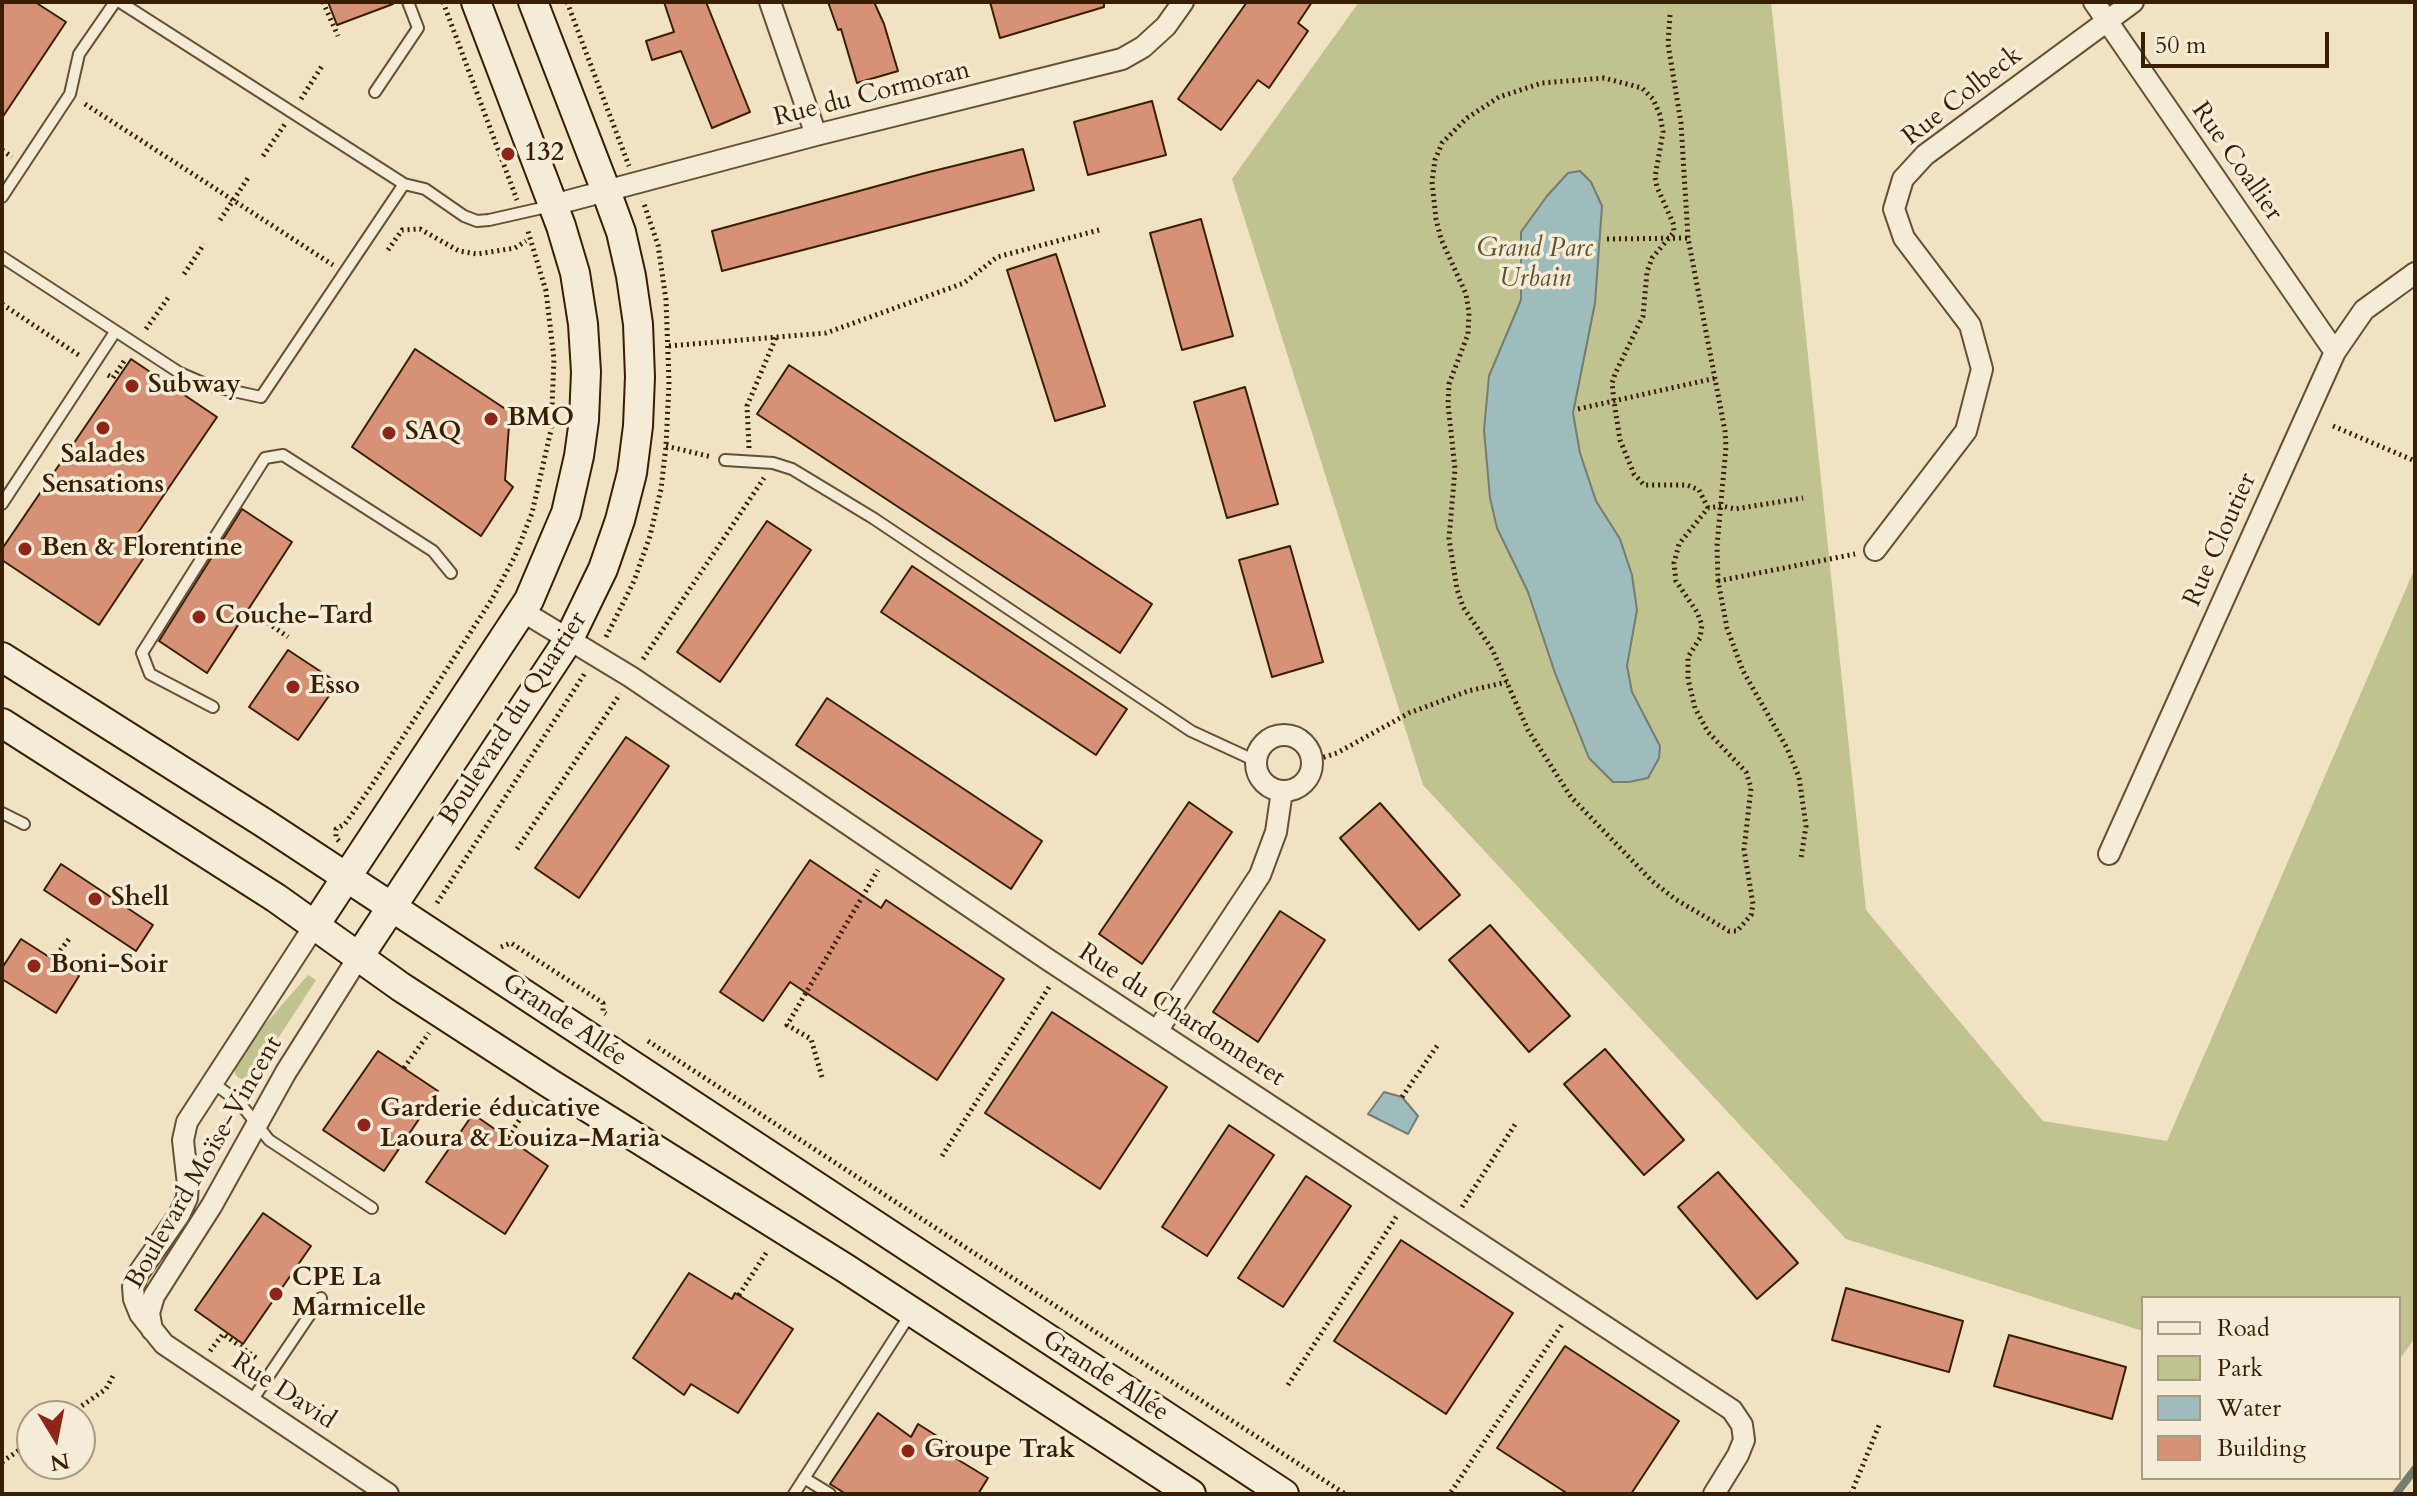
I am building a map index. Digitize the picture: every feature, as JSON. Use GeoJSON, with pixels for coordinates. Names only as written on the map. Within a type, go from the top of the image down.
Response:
{"type":"FeatureCollection","features":[{"type":"Feature","properties":{"kind":"main road","name":"Boulevard du Quartier"},"geometry":{"type":"LineString","coordinates":[[315,925],[522,611],[538,583],[566,513],[575,478],[584,420],[586,372],[583,324],[569,250],[476,2]]}},
{"type":"Feature","properties":{"kind":"main road","name":"Boulevard du Quartier"},"geometry":{"type":"LineString","coordinates":[[358,958],[569,639],[598,581],[620,520],[632,473],[640,377],[635,298],[621,232],[533,2]]}},
{"type":"Feature","properties":{"kind":"main road","name":"Grande Allée"},"geometry":{"type":"LineString","coordinates":[[2,657],[347,878],[1284,1494]]}},
{"type":"Feature","properties":{"kind":"main road","name":"Grande Allée"},"geometry":{"type":"LineString","coordinates":[[2,723],[276,898],[358,958],[602,1118],[912,1312],[1191,1494]]}},
{"type":"Feature","properties":{"kind":"street"},"geometry":{"type":"LineString","coordinates":[[770,2],[816,135]]}},
{"type":"Feature","properties":{"kind":"street","name":"Rue du Cormoran"},"geometry":{"type":"LineString","coordinates":[[553,205],[816,135],[1122,59],[1143,47],[1166,26],[1183,2]]}},
{"type":"Feature","properties":{"kind":"street","name":"Rue Coallier"},"geometry":{"type":"LineString","coordinates":[[2094,2],[2335,352]]}},
{"type":"Feature","properties":{"kind":"street","name":"Rue Colbeck"},"geometry":{"type":"LineString","coordinates":[[1875,550],[1966,431],[1982,369],[1970,325],[1904,238],[1894,209],[1903,179],[1925,155],[2133,2]]}},
{"type":"Feature","properties":{"kind":"street","name":"Rue Cloutier"},"geometry":{"type":"LineString","coordinates":[[2109,854],[2335,352],[2364,310],[2415,273]]}},
{"type":"Feature","properties":{"kind":"street","name":"Rue du Chardonneret"},"geometry":{"type":"LineString","coordinates":[[522,611],[631,677],[1061,968],[1732,1410],[1744,1433],[1742,1448],[1714,1494]]}},
{"type":"Feature","properties":{"kind":"street"},"geometry":{"type":"LineString","coordinates":[[1288,736],[1307,747],[1312,761],[1305,782],[1293,790],[1268,787],[1256,768],[1261,747],[1273,737],[1288,736]]}},
{"type":"Feature","properties":{"kind":"street"},"geometry":{"type":"LineString","coordinates":[[1157,1031],[1260,875],[1278,825],[1282,791]]}},
{"type":"Feature","properties":{"kind":"street","name":"Boulevard Moïse-Vincent"},"geometry":{"type":"LineString","coordinates":[[152,1330],[137,1309],[135,1281],[187,1198],[184,1132],[193,1110],[315,925]]}},
{"type":"Feature","properties":{"kind":"street","name":"Boulevard Moïse-Vincent"},"geometry":{"type":"LineString","coordinates":[[152,1330],[149,1313],[154,1296],[212,1205],[286,1072],[358,958]]}},
{"type":"Feature","properties":{"kind":"street","name":"Rue David"},"geometry":{"type":"LineString","coordinates":[[152,1330],[164,1344],[380,1492]]}},
{"type":"Feature","properties":{"kind":"lane"},"geometry":{"type":"LineString","coordinates":[[2,197],[70,94],[79,54],[117,2],[404,184],[425,189],[454,210],[477,221],[553,205]]}},
{"type":"Feature","properties":{"kind":"lane"},"geometry":{"type":"LineString","coordinates":[[375,92],[418,28],[408,2]]}},
{"type":"Feature","properties":{"kind":"lane"},"geometry":{"type":"LineString","coordinates":[[2,257],[180,373],[210,386],[261,397],[404,184]]}},
{"type":"Feature","properties":{"kind":"lane"},"geometry":{"type":"LineString","coordinates":[[2,504],[115,332]]}},
{"type":"Feature","properties":{"kind":"lane"},"geometry":{"type":"LineString","coordinates":[[213,707],[150,674],[142,653],[265,458],[283,455],[433,551],[451,573]]}},
{"type":"Feature","properties":{"kind":"lane"},"geometry":{"type":"LineString","coordinates":[[725,460],[773,463],[792,469],[873,518],[1191,731],[1256,761]]}},
{"type":"Feature","properties":{"kind":"lane"},"geometry":{"type":"LineString","coordinates":[[2,813],[24,824]]}},
{"type":"Feature","properties":{"kind":"lane"},"geometry":{"type":"LineString","coordinates":[[212,1082],[240,1103],[269,1140],[372,1208]]}},
{"type":"Feature","properties":{"kind":"lane"},"geometry":{"type":"LineString","coordinates":[[251,1402],[321,1298]]}},
{"type":"Feature","properties":{"kind":"lane"},"geometry":{"type":"LineString","coordinates":[[794,1494],[912,1312]]}},
{"type":"Feature","properties":{"kind":"lane"},"geometry":{"type":"LineString","coordinates":[[804,1478],[830,1494]]}},
{"type":"Feature","properties":{"kind":"path"},"geometry":{"type":"LineString","coordinates":[[323,2],[338,36]]}},
{"type":"Feature","properties":{"kind":"path"},"geometry":{"type":"LineString","coordinates":[[443,2],[512,187]]}},
{"type":"Feature","properties":{"kind":"path"},"geometry":{"type":"LineString","coordinates":[[567,2],[625,156]]}},
{"type":"Feature","properties":{"kind":"path"},"geometry":{"type":"LineString","coordinates":[[1670,15],[1668,44],[1681,123],[1688,238],[1716,378],[1726,447],[1717,546],[1718,581],[1727,628],[1743,671],[1787,748],[1799,777],[1806,826],[1801,858]]}},
{"type":"Feature","properties":{"kind":"path"},"geometry":{"type":"LineString","coordinates":[[301,100],[322,66]]}},
{"type":"Feature","properties":{"kind":"path"},"geometry":{"type":"LineString","coordinates":[[1708,508],[1699,490],[1687,485],[1644,485],[1634,474],[1620,440],[1614,401],[1612,383],[1615,374],[1643,316],[1647,272],[1652,258],[1674,232],[1655,177],[1663,146],[1662,124],[1653,99],[1642,88],[1604,78],[1554,81],[1522,88],[1490,101],[1442,143],[1435,160],[1432,182],[1441,239],[1466,294],[1469,313],[1468,334],[1448,394],[1455,469],[1449,514],[1451,565],[1463,607],[1492,649],[1528,730],[1571,797],[1652,881],[1722,928],[1737,931],[1751,915],[1753,904],[1744,850],[1751,788],[1746,772],[1708,732],[1695,708],[1688,679],[1688,657],[1700,638],[1702,625],[1676,581],[1674,571],[1679,544],[1708,508],[1722,506],[1735,509],[1803,498]]}},
{"type":"Feature","properties":{"kind":"path"},"geometry":{"type":"LineString","coordinates":[[85,104],[333,265]]}},
{"type":"Feature","properties":{"kind":"path"},"geometry":{"type":"LineString","coordinates":[[263,156],[286,121]]}},
{"type":"Feature","properties":{"kind":"path"},"geometry":{"type":"LineString","coordinates":[[220,220],[248,178]]}},
{"type":"Feature","properties":{"kind":"path"},"geometry":{"type":"LineString","coordinates":[[647,209],[652,223]]}},
{"type":"Feature","properties":{"kind":"path"},"geometry":{"type":"LineString","coordinates":[[335,834],[372,785],[492,599],[515,556],[532,513],[546,459],[555,373],[546,291],[529,241],[515,248],[477,254],[459,251],[420,229],[402,230],[388,250]]}},
{"type":"Feature","properties":{"kind":"path"},"geometry":{"type":"LineString","coordinates":[[669,346],[826,333],[964,283],[997,257],[1099,230]]}},
{"type":"Feature","properties":{"kind":"path"},"geometry":{"type":"LineString","coordinates":[[1607,239],[1688,238]]}},
{"type":"Feature","properties":{"kind":"path"},"geometry":{"type":"LineString","coordinates":[[184,274],[204,244]]}},
{"type":"Feature","properties":{"kind":"path"},"geometry":{"type":"LineString","coordinates":[[146,329],[168,298]]}},
{"type":"Feature","properties":{"kind":"path"},"geometry":{"type":"LineString","coordinates":[[2,304],[84,359]]}},
{"type":"Feature","properties":{"kind":"path"},"geometry":{"type":"LineString","coordinates":[[749,461],[747,406],[776,337]]}},
{"type":"Feature","properties":{"kind":"path"},"geometry":{"type":"LineString","coordinates":[[108,375],[113,378],[126,358]]}},
{"type":"Feature","properties":{"kind":"path"},"geometry":{"type":"LineString","coordinates":[[1578,409],[1716,378]]}},
{"type":"Feature","properties":{"kind":"path"},"geometry":{"type":"LineString","coordinates":[[2333,426],[2415,461]]}},
{"type":"Feature","properties":{"kind":"path"},"geometry":{"type":"LineString","coordinates":[[666,446],[725,460]]}},
{"type":"Feature","properties":{"kind":"path"},"geometry":{"type":"LineString","coordinates":[[517,849],[773,463]]}},
{"type":"Feature","properties":{"kind":"path"},"geometry":{"type":"LineString","coordinates":[[1718,581],[1875,550]]}},
{"type":"Feature","properties":{"kind":"path"},"geometry":{"type":"LineString","coordinates":[[248,609],[288,637]]}},
{"type":"Feature","properties":{"kind":"path","name":"Boulevard du Quartier"},"geometry":{"type":"LineString","coordinates":[[437,903],[580,681]]}},
{"type":"Feature","properties":{"kind":"path"},"geometry":{"type":"LineString","coordinates":[[1312,761],[1337,753],[1409,713],[1468,691],[1507,682]]}},
{"type":"Feature","properties":{"kind":"path"},"geometry":{"type":"LineString","coordinates":[[822,1077],[811,1039],[787,1025],[889,851]]}},
{"type":"Feature","properties":{"kind":"path"},"geometry":{"type":"LineString","coordinates":[[53,960],[69,939]]}},
{"type":"Feature","properties":{"kind":"path","name":"Grande Allée"},"geometry":{"type":"LineString","coordinates":[[502,947],[511,943],[603,1003],[603,1012],[616,1020]]}},
{"type":"Feature","properties":{"kind":"path"},"geometry":{"type":"LineString","coordinates":[[942,1156],[1061,968]]}},
{"type":"Feature","properties":{"kind":"path"},"geometry":{"type":"LineString","coordinates":[[404,1068],[429,1033]]}},
{"type":"Feature","properties":{"kind":"path","name":"Grande Allée"},"geometry":{"type":"LineString","coordinates":[[641,1037],[1345,1494]]}},
{"type":"Feature","properties":{"kind":"path"},"geometry":{"type":"LineString","coordinates":[[1402,1097],[1439,1043]]}},
{"type":"Feature","properties":{"kind":"path"},"geometry":{"type":"LineString","coordinates":[[508,1137],[533,1100]]}},
{"type":"Feature","properties":{"kind":"path"},"geometry":{"type":"LineString","coordinates":[[1451,1224],[1516,1123]]}},
{"type":"Feature","properties":{"kind":"path"},"geometry":{"type":"LineString","coordinates":[[1288,1385],[1408,1197]]}},
{"type":"Feature","properties":{"kind":"path"},"geometry":{"type":"LineString","coordinates":[[739,1295],[766,1253]]}},
{"type":"Feature","properties":{"kind":"path"},"geometry":{"type":"LineString","coordinates":[[1451,1492],[1574,1306]]}},
{"type":"Feature","properties":{"kind":"path"},"geometry":{"type":"LineString","coordinates":[[223,1334],[272,1369]]}},
{"type":"Feature","properties":{"kind":"path"},"geometry":{"type":"LineString","coordinates":[[90,1400],[106,1389],[114,1374]]}},
{"type":"Feature","properties":{"kind":"path"},"geometry":{"type":"LineString","coordinates":[[1851,1494],[1880,1423]]}},
{"type":"Feature","properties":{"kind":"green space","name":"Grand Parc Urbain"},"geometry":{"type":"Polygon","coordinates":[[[1359,2],[1771,2],[1866,910],[2043,1121],[2167,1141],[2415,568],[2415,1338],[2401,1357],[2401,1296],[2141,1296],[2141,1330],[1846,1239],[1423,785],[1232,179],[1359,2]]]}},
{"type":"Feature","properties":{"kind":"green space"},"geometry":{"type":"Polygon","coordinates":[[[308,975],[316,980],[253,1077],[248,1081],[239,1078],[235,1074],[235,1066],[267,1022],[308,975]]]}},
{"type":"Feature","properties":{"kind":"water"},"geometry":{"type":"Polygon","coordinates":[[[1580,171],[1591,182],[1602,206],[1595,303],[1573,413],[1580,453],[1596,501],[1620,539],[1632,575],[1637,610],[1627,666],[1632,692],[1660,746],[1659,758],[1648,778],[1629,782],[1613,782],[1589,758],[1555,673],[1528,592],[1497,528],[1490,498],[1484,430],[1489,376],[1521,300],[1521,232],[1568,173],[1580,171]]]}},
{"type":"Feature","properties":{"kind":"water"},"geometry":{"type":"Polygon","coordinates":[[[1384,1092],[1402,1097],[1418,1116],[1408,1134],[1368,1114],[1384,1092]]]}},
{"type":"Feature","properties":{"kind":"building"},"geometry":{"type":"Polygon","coordinates":[[[2,2],[35,2],[66,22],[2,118],[2,2]]]}},
{"type":"Feature","properties":{"kind":"building"},"geometry":{"type":"Polygon","coordinates":[[[328,2],[392,2],[393,4],[337,25],[328,2]]]}},
{"type":"Feature","properties":{"kind":"building"},"geometry":{"type":"Polygon","coordinates":[[[664,2],[706,2],[750,112],[712,128],[681,51],[652,60],[646,41],[674,32],[664,2]]]}},
{"type":"Feature","properties":{"kind":"building"},"geometry":{"type":"Polygon","coordinates":[[[828,2],[874,2],[898,71],[857,83],[841,29],[838,30],[828,2]]]}},
{"type":"Feature","properties":{"kind":"building"},"geometry":{"type":"Polygon","coordinates":[[[990,2],[1104,2],[1104,7],[1000,38],[990,2]]]}},
{"type":"Feature","properties":{"kind":"building"},"geometry":{"type":"Polygon","coordinates":[[[1247,2],[1312,2],[1298,23],[1308,31],[1269,88],[1258,80],[1221,130],[1178,99],[1247,2]]]}},
{"type":"Feature","properties":{"kind":"building"},"geometry":{"type":"Polygon","coordinates":[[[1152,101],[1166,155],[1088,175],[1074,122],[1152,101]]]}},
{"type":"Feature","properties":{"kind":"building"},"geometry":{"type":"Polygon","coordinates":[[[1023,149],[1034,190],[722,271],[712,231],[1023,149]]]}},
{"type":"Feature","properties":{"kind":"building"},"geometry":{"type":"Polygon","coordinates":[[[1201,219],[1233,336],[1182,350],[1150,233],[1201,219]]]}},
{"type":"Feature","properties":{"kind":"building"},"geometry":{"type":"Polygon","coordinates":[[[1056,254],[1105,406],[1055,421],[1007,270],[1056,254]]]}},
{"type":"Feature","properties":{"kind":"building"},"geometry":{"type":"Polygon","coordinates":[[[415,349],[510,412],[505,480],[513,487],[481,536],[352,447],[415,349]]]}},
{"type":"Feature","properties":{"kind":"building"},"geometry":{"type":"Polygon","coordinates":[[[131,359],[217,417],[127,549],[143,559],[99,625],[2,560],[2,549],[131,359]]]}},
{"type":"Feature","properties":{"kind":"building"},"geometry":{"type":"Polygon","coordinates":[[[789,365],[1152,604],[1120,653],[757,414],[789,365]]]}},
{"type":"Feature","properties":{"kind":"building"},"geometry":{"type":"Polygon","coordinates":[[[1245,387],[1278,504],[1227,518],[1194,402],[1245,387]]]}},
{"type":"Feature","properties":{"kind":"building"},"geometry":{"type":"Polygon","coordinates":[[[242,509],[292,542],[207,673],[159,641],[242,509]]]}},
{"type":"Feature","properties":{"kind":"building"},"geometry":{"type":"Polygon","coordinates":[[[767,521],[811,550],[720,682],[677,652],[767,521]]]}},
{"type":"Feature","properties":{"kind":"building"},"geometry":{"type":"Polygon","coordinates":[[[1290,546],[1323,662],[1272,677],[1239,560],[1290,546]]]}},
{"type":"Feature","properties":{"kind":"building"},"geometry":{"type":"Polygon","coordinates":[[[912,566],[1127,709],[1096,755],[881,612],[912,566]]]}},
{"type":"Feature","properties":{"kind":"building"},"geometry":{"type":"Polygon","coordinates":[[[288,650],[338,683],[298,740],[249,707],[288,650]]]}},
{"type":"Feature","properties":{"kind":"building"},"geometry":{"type":"Polygon","coordinates":[[[827,698],[1042,841],[1011,889],[796,745],[827,698]]]}},
{"type":"Feature","properties":{"kind":"building"},"geometry":{"type":"Polygon","coordinates":[[[626,737],[669,766],[579,898],[535,868],[626,737]]]}},
{"type":"Feature","properties":{"kind":"building"},"geometry":{"type":"Polygon","coordinates":[[[1189,802],[1232,832],[1142,964],[1099,934],[1189,802]]]}},
{"type":"Feature","properties":{"kind":"building"},"geometry":{"type":"Polygon","coordinates":[[[1380,803],[1460,895],[1419,930],[1340,838],[1380,803]]]}},
{"type":"Feature","properties":{"kind":"building"},"geometry":{"type":"Polygon","coordinates":[[[810,860],[881,908],[886,900],[1004,979],[937,1080],[790,982],[763,1021],[720,992],[810,860]]]}},
{"type":"Feature","properties":{"kind":"building"},"geometry":{"type":"Polygon","coordinates":[[[61,864],[153,925],[136,951],[44,890],[61,864]]]}},
{"type":"Feature","properties":{"kind":"building"},"geometry":{"type":"Polygon","coordinates":[[[1280,911],[1325,940],[1258,1042],[1213,1012],[1280,911]]]}},
{"type":"Feature","properties":{"kind":"building"},"geometry":{"type":"Polygon","coordinates":[[[1490,925],[1570,1016],[1529,1052],[1449,960],[1490,925]]]}},
{"type":"Feature","properties":{"kind":"building"},"geometry":{"type":"Polygon","coordinates":[[[21,939],[79,976],[56,1013],[2,979],[2,968],[21,939]]]}},
{"type":"Feature","properties":{"kind":"building"},"geometry":{"type":"Polygon","coordinates":[[[1052,1012],[1167,1087],[1100,1189],[985,1113],[1052,1012]]]}},
{"type":"Feature","properties":{"kind":"building"},"geometry":{"type":"Polygon","coordinates":[[[1605,1049],[1684,1140],[1644,1175],[1564,1084],[1605,1049]]]}},
{"type":"Feature","properties":{"kind":"building"},"geometry":{"type":"Polygon","coordinates":[[[378,1051],[438,1091],[384,1171],[323,1130],[378,1051]]]}},
{"type":"Feature","properties":{"kind":"building"},"geometry":{"type":"Polygon","coordinates":[[[473,1114],[548,1166],[505,1234],[426,1182],[473,1114]]]}},
{"type":"Feature","properties":{"kind":"building"},"geometry":{"type":"Polygon","coordinates":[[[1229,1125],[1274,1155],[1207,1256],[1162,1227],[1229,1125]]]}},
{"type":"Feature","properties":{"kind":"building"},"geometry":{"type":"Polygon","coordinates":[[[1718,1172],[1798,1263],[1757,1299],[1678,1207],[1718,1172]]]}},
{"type":"Feature","properties":{"kind":"building"},"geometry":{"type":"Polygon","coordinates":[[[1306,1176],[1351,1206],[1283,1307],[1238,1278],[1306,1176]]]}},
{"type":"Feature","properties":{"kind":"building"},"geometry":{"type":"Polygon","coordinates":[[[263,1213],[311,1246],[243,1344],[195,1310],[263,1213]]]}},
{"type":"Feature","properties":{"kind":"building"},"geometry":{"type":"Polygon","coordinates":[[[1401,1240],[1513,1313],[1446,1414],[1334,1341],[1401,1240]]]}},
{"type":"Feature","properties":{"kind":"building"},"geometry":{"type":"Polygon","coordinates":[[[689,1273],[732,1299],[735,1293],[793,1329],[738,1413],[691,1384],[684,1395],[633,1358],[689,1273]]]}},
{"type":"Feature","properties":{"kind":"building"},"geometry":{"type":"Polygon","coordinates":[[[1846,1288],[1963,1321],[1949,1372],[1832,1340],[1846,1288]]]}},
{"type":"Feature","properties":{"kind":"building"},"geometry":{"type":"Polygon","coordinates":[[[2009,1335],[2126,1367],[2112,1419],[1994,1386],[2009,1335]]]}},
{"type":"Feature","properties":{"kind":"building"},"geometry":{"type":"Polygon","coordinates":[[[1565,1346],[1679,1421],[1631,1494],[1568,1494],[1497,1448],[1565,1346]]]}},
{"type":"Feature","properties":{"kind":"building"},"geometry":{"type":"Polygon","coordinates":[[[878,1413],[911,1437],[918,1424],[956,1448],[952,1456],[988,1478],[978,1494],[846,1494],[830,1484],[878,1413]]]}},
{"type":"Feature","properties":{"kind":"waterway"},"geometry":{"type":"LineString","coordinates":[[2396,1494],[2415,1469]]}},
{"type":"Feature","properties":{"kind":"place","name":"132"},"geometry":{"type":"Point","coordinates":[508,154]}},
{"type":"Feature","properties":{"kind":"place","name":"Subway"},"geometry":{"type":"Point","coordinates":[132,386]}},
{"type":"Feature","properties":{"kind":"place","name":"BMO"},"geometry":{"type":"Point","coordinates":[491,419]}},
{"type":"Feature","properties":{"kind":"place","name":"Salades Sensations"},"geometry":{"type":"Point","coordinates":[103,428]}},
{"type":"Feature","properties":{"kind":"place","name":"SAQ"},"geometry":{"type":"Point","coordinates":[389,433]}},
{"type":"Feature","properties":{"kind":"place","name":"Ben & Florentine"},"geometry":{"type":"Point","coordinates":[25,549]}},
{"type":"Feature","properties":{"kind":"place","name":"Couche-Tard"},"geometry":{"type":"Point","coordinates":[199,617]}},
{"type":"Feature","properties":{"kind":"place","name":"Esso"},"geometry":{"type":"Point","coordinates":[293,687]}},
{"type":"Feature","properties":{"kind":"place","name":"Shell"},"geometry":{"type":"Point","coordinates":[95,899]}},
{"type":"Feature","properties":{"kind":"place","name":"Boni-Soir"},"geometry":{"type":"Point","coordinates":[34,966]}},
{"type":"Feature","properties":{"kind":"place","name":"Garderie éducative Laoura & Louiza-Maria"},"geometry":{"type":"Point","coordinates":[364,1125]}},
{"type":"Feature","properties":{"kind":"place","name":"CPE La Marmicelle"},"geometry":{"type":"Point","coordinates":[276,1294]}},
{"type":"Feature","properties":{"kind":"place","name":"Groupe Trak"},"geometry":{"type":"Point","coordinates":[908,1451]}}]}
